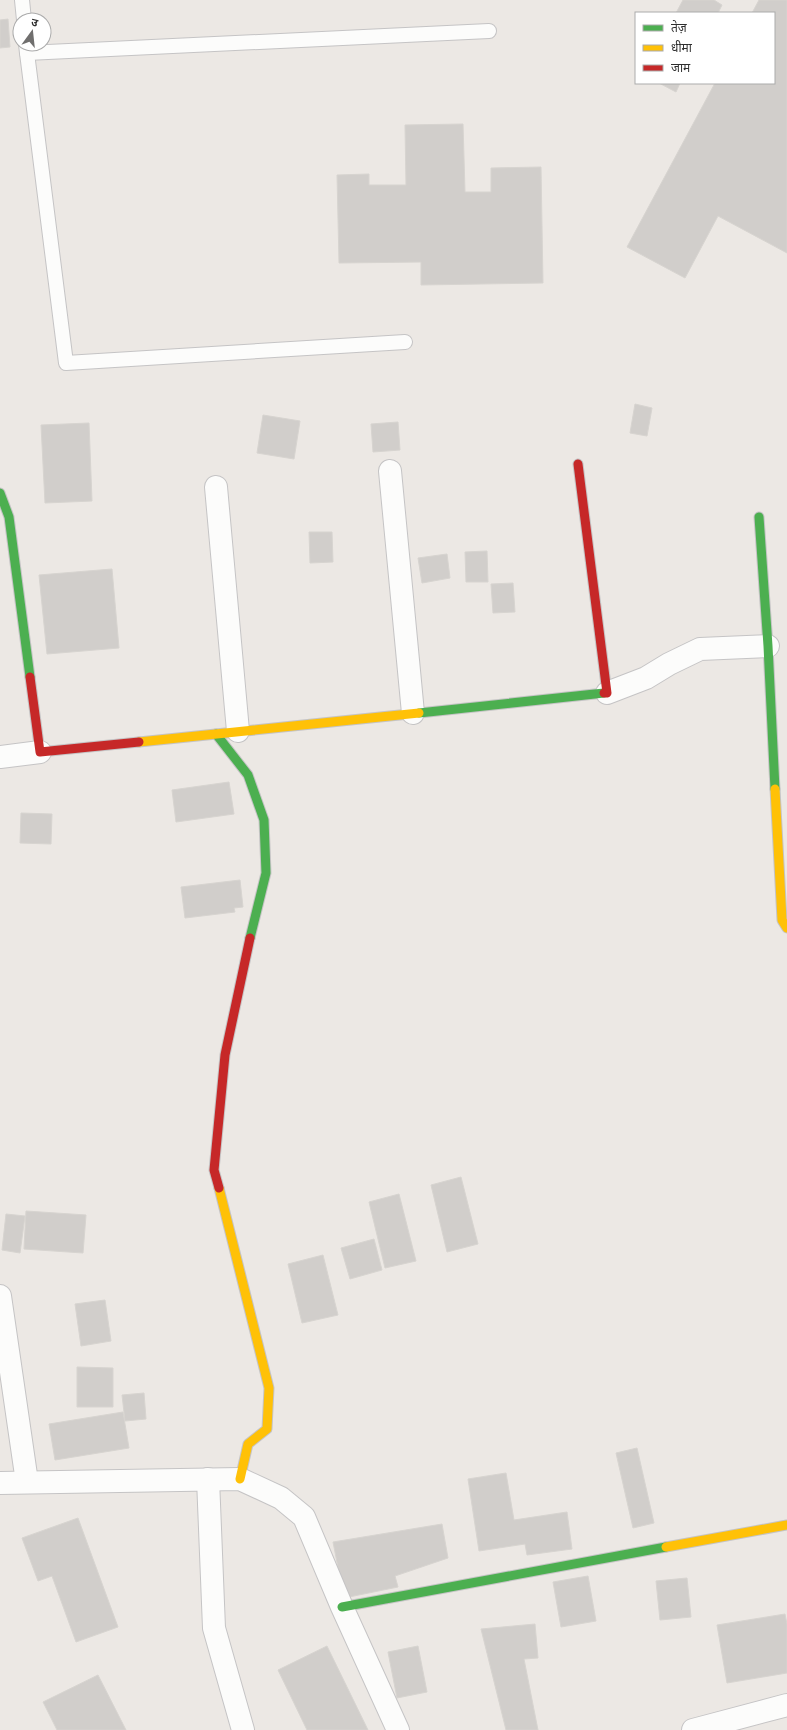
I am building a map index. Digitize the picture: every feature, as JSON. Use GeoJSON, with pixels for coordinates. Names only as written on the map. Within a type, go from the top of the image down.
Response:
{"type":"FeatureCollection","features":[{"type":"Feature","properties":{"kind":"street"},"geometry":{"type":"LineString","coordinates":[[578,464],[607,693]]}},
{"type":"Feature","properties":{"kind":"street"},"geometry":{"type":"LineString","coordinates":[[390,471],[413,713]]}},
{"type":"Feature","properties":{"kind":"street"},"geometry":{"type":"LineString","coordinates":[[216,487],[238,731]]}},
{"type":"Feature","properties":{"kind":"street"},"geometry":{"type":"LineString","coordinates":[[0,494],[40,752]]}},
{"type":"Feature","properties":{"kind":"street"},"geometry":{"type":"LineString","coordinates":[[759,517],[768,646],[782,920],[787,928]]}},
{"type":"Feature","properties":{"kind":"street"},"geometry":{"type":"LineString","coordinates":[[0,757],[607,693],[646,678],[669,664],[700,649],[768,646]]}},
{"type":"Feature","properties":{"kind":"street"},"geometry":{"type":"LineString","coordinates":[[216,734],[248,775],[264,820],[266,873],[242,972],[225,1055],[214,1170],[269,1388],[267,1429],[248,1444],[240,1479]]}},
{"type":"Feature","properties":{"kind":"street"},"geometry":{"type":"LineString","coordinates":[[0,1296],[26,1482]]}},
{"type":"Feature","properties":{"kind":"street"},"geometry":{"type":"LineString","coordinates":[[208,1479],[214,1628],[243,1730]]}},
{"type":"Feature","properties":{"kind":"street"},"geometry":{"type":"LineString","coordinates":[[0,1482],[240,1479],[281,1498],[304,1518],[342,1607],[398,1730]]}},
{"type":"Feature","properties":{"kind":"street"},"geometry":{"type":"LineString","coordinates":[[342,1607],[787,1525]]}},
{"type":"Feature","properties":{"kind":"street"},"geometry":{"type":"LineString","coordinates":[[693,1730],[787,1705]]}},
{"type":"Feature","properties":{"kind":"lane"},"geometry":{"type":"LineString","coordinates":[[22,0],[23,12]]}},
{"type":"Feature","properties":{"kind":"lane"},"geometry":{"type":"LineString","coordinates":[[52,47],[489,31]]}},
{"type":"Feature","properties":{"kind":"lane"},"geometry":{"type":"LineString","coordinates":[[27,52],[66,363],[405,342]]}},
{"type":"Feature","properties":{"kind":"building"},"geometry":{"type":"Polygon","coordinates":[[[683,0],[714,0],[722,5],[718,12],[677,12],[683,0]]]}},
{"type":"Feature","properties":{"kind":"building"},"geometry":{"type":"Polygon","coordinates":[[[759,0],[787,0],[787,253],[718,216],[685,278],[627,247],[714,84],[775,84],[775,12],[753,12],[759,0]]]}},
{"type":"Feature","properties":{"kind":"building"},"geometry":{"type":"Polygon","coordinates":[[[8,19],[10,47],[0,48],[0,20],[8,19]]]}},
{"type":"Feature","properties":{"kind":"building"},"geometry":{"type":"Polygon","coordinates":[[[661,84],[680,84],[676,92],[661,84]]]}},
{"type":"Feature","properties":{"kind":"building"},"geometry":{"type":"Polygon","coordinates":[[[463,124],[465,192],[491,192],[491,168],[541,167],[543,283],[421,285],[421,262],[339,263],[337,175],[369,174],[369,185],[406,185],[405,125],[463,124]]]}},
{"type":"Feature","properties":{"kind":"building"},"geometry":{"type":"Polygon","coordinates":[[[635,404],[652,408],[647,436],[630,433],[635,404]]]}},
{"type":"Feature","properties":{"kind":"building"},"geometry":{"type":"Polygon","coordinates":[[[263,415],[300,421],[294,459],[257,453],[263,415]]]}},
{"type":"Feature","properties":{"kind":"building"},"geometry":{"type":"Polygon","coordinates":[[[398,422],[400,450],[373,452],[371,424],[398,422]]]}},
{"type":"Feature","properties":{"kind":"building"},"geometry":{"type":"Polygon","coordinates":[[[89,423],[92,501],[45,503],[41,425],[89,423]]]}},
{"type":"Feature","properties":{"kind":"building"},"geometry":{"type":"Polygon","coordinates":[[[309,532],[332,532],[333,562],[310,563],[309,532]]]}},
{"type":"Feature","properties":{"kind":"building"},"geometry":{"type":"Polygon","coordinates":[[[487,551],[488,582],[466,582],[465,552],[487,551]]]}},
{"type":"Feature","properties":{"kind":"building"},"geometry":{"type":"Polygon","coordinates":[[[447,554],[450,578],[422,583],[418,558],[447,554]]]}},
{"type":"Feature","properties":{"kind":"building"},"geometry":{"type":"Polygon","coordinates":[[[112,569],[119,648],[47,654],[39,575],[112,569]]]}},
{"type":"Feature","properties":{"kind":"building"},"geometry":{"type":"Polygon","coordinates":[[[513,583],[515,612],[493,613],[491,584],[513,583]]]}},
{"type":"Feature","properties":{"kind":"building"},"geometry":{"type":"Polygon","coordinates":[[[229,782],[234,814],[176,822],[172,790],[229,782]]]}},
{"type":"Feature","properties":{"kind":"building"},"geometry":{"type":"Polygon","coordinates":[[[21,813],[52,814],[51,844],[20,843],[21,813]]]}},
{"type":"Feature","properties":{"kind":"building"},"geometry":{"type":"Polygon","coordinates":[[[240,880],[243,907],[234,908],[235,912],[185,918],[181,887],[240,880]]]}},
{"type":"Feature","properties":{"kind":"building"},"geometry":{"type":"Polygon","coordinates":[[[461,1177],[478,1244],[447,1252],[431,1185],[461,1177]]]}},
{"type":"Feature","properties":{"kind":"building"},"geometry":{"type":"Polygon","coordinates":[[[399,1194],[416,1261],[385,1268],[369,1202],[399,1194]]]}},
{"type":"Feature","properties":{"kind":"building"},"geometry":{"type":"Polygon","coordinates":[[[26,1211],[86,1215],[83,1253],[24,1249],[26,1211]]]}},
{"type":"Feature","properties":{"kind":"building"},"geometry":{"type":"Polygon","coordinates":[[[6,1214],[25,1216],[20,1253],[2,1250],[6,1214]]]}},
{"type":"Feature","properties":{"kind":"building"},"geometry":{"type":"Polygon","coordinates":[[[374,1239],[382,1270],[350,1279],[341,1248],[374,1239]]]}},
{"type":"Feature","properties":{"kind":"building"},"geometry":{"type":"Polygon","coordinates":[[[323,1255],[338,1315],[302,1323],[288,1264],[323,1255]]]}},
{"type":"Feature","properties":{"kind":"building"},"geometry":{"type":"Polygon","coordinates":[[[105,1300],[111,1341],[81,1346],[75,1304],[105,1300]]]}},
{"type":"Feature","properties":{"kind":"building"},"geometry":{"type":"Polygon","coordinates":[[[77,1367],[113,1368],[113,1407],[77,1407],[77,1367]]]}},
{"type":"Feature","properties":{"kind":"building"},"geometry":{"type":"Polygon","coordinates":[[[144,1393],[146,1419],[125,1421],[122,1395],[144,1393]]]}},
{"type":"Feature","properties":{"kind":"building"},"geometry":{"type":"Polygon","coordinates":[[[123,1412],[129,1448],[55,1460],[49,1424],[123,1412]]]}},
{"type":"Feature","properties":{"kind":"building"},"geometry":{"type":"Polygon","coordinates":[[[637,1448],[654,1523],[633,1528],[616,1453],[637,1448]]]}},
{"type":"Feature","properties":{"kind":"building"},"geometry":{"type":"Polygon","coordinates":[[[506,1473],[514,1520],[567,1512],[572,1549],[527,1555],[525,1544],[479,1551],[468,1479],[506,1473]]]}},
{"type":"Feature","properties":{"kind":"building"},"geometry":{"type":"Polygon","coordinates":[[[78,1518],[118,1627],[76,1642],[52,1576],[38,1581],[22,1538],[78,1518]]]}},
{"type":"Feature","properties":{"kind":"building"},"geometry":{"type":"Polygon","coordinates":[[[442,1524],[448,1558],[395,1576],[398,1587],[344,1598],[333,1542],[442,1524]]]}},
{"type":"Feature","properties":{"kind":"building"},"geometry":{"type":"Polygon","coordinates":[[[588,1576],[596,1621],[561,1627],[553,1582],[588,1576]]]}},
{"type":"Feature","properties":{"kind":"building"},"geometry":{"type":"Polygon","coordinates":[[[687,1578],[691,1617],[660,1620],[656,1581],[687,1578]]]}},
{"type":"Feature","properties":{"kind":"building"},"geometry":{"type":"Polygon","coordinates":[[[785,1614],[787,1624],[787,1673],[727,1683],[717,1625],[785,1614]]]}},
{"type":"Feature","properties":{"kind":"building"},"geometry":{"type":"Polygon","coordinates":[[[535,1624],[538,1658],[524,1659],[538,1730],[506,1730],[481,1629],[535,1624]]]}},
{"type":"Feature","properties":{"kind":"building"},"geometry":{"type":"Polygon","coordinates":[[[327,1646],[368,1730],[307,1730],[278,1670],[327,1646]]]}},
{"type":"Feature","properties":{"kind":"building"},"geometry":{"type":"Polygon","coordinates":[[[418,1646],[427,1692],[397,1698],[388,1652],[418,1646]]]}},
{"type":"Feature","properties":{"kind":"building"},"geometry":{"type":"Polygon","coordinates":[[[98,1675],[126,1730],[57,1730],[43,1702],[98,1675]]]}},
{"type":"Feature","properties":{"kind":"traffic: fast"},"geometry":{"type":"LineString","coordinates":[[0,493],[9,517],[30,677]]}},
{"type":"Feature","properties":{"kind":"traffic: fast"},"geometry":{"type":"LineString","coordinates":[[759,517],[768,646],[775,789]]}},
{"type":"Feature","properties":{"kind":"traffic: fast"},"geometry":{"type":"LineString","coordinates":[[419,713],[604,693]]}},
{"type":"Feature","properties":{"kind":"traffic: fast"},"geometry":{"type":"LineString","coordinates":[[216,734],[248,775],[264,820],[266,873],[250,938]]}},
{"type":"Feature","properties":{"kind":"traffic: fast"},"geometry":{"type":"LineString","coordinates":[[342,1607],[666,1547]]}},
{"type":"Feature","properties":{"kind":"traffic: slow"},"geometry":{"type":"LineString","coordinates":[[139,742],[419,713]]}},
{"type":"Feature","properties":{"kind":"traffic: slow"},"geometry":{"type":"LineString","coordinates":[[775,789],[782,920],[787,928]]}},
{"type":"Feature","properties":{"kind":"traffic: slow"},"geometry":{"type":"LineString","coordinates":[[219,1188],[269,1388],[267,1429],[248,1444],[240,1479]]}},
{"type":"Feature","properties":{"kind":"traffic: slow"},"geometry":{"type":"LineString","coordinates":[[666,1547],[787,1525]]}},
{"type":"Feature","properties":{"kind":"traffic: jam"},"geometry":{"type":"LineString","coordinates":[[578,464],[607,693],[604,693]]}},
{"type":"Feature","properties":{"kind":"traffic: jam"},"geometry":{"type":"LineString","coordinates":[[30,677],[40,752],[139,742]]}},
{"type":"Feature","properties":{"kind":"traffic: jam"},"geometry":{"type":"LineString","coordinates":[[219,1188],[214,1170],[225,1055],[250,938]]}}]}
